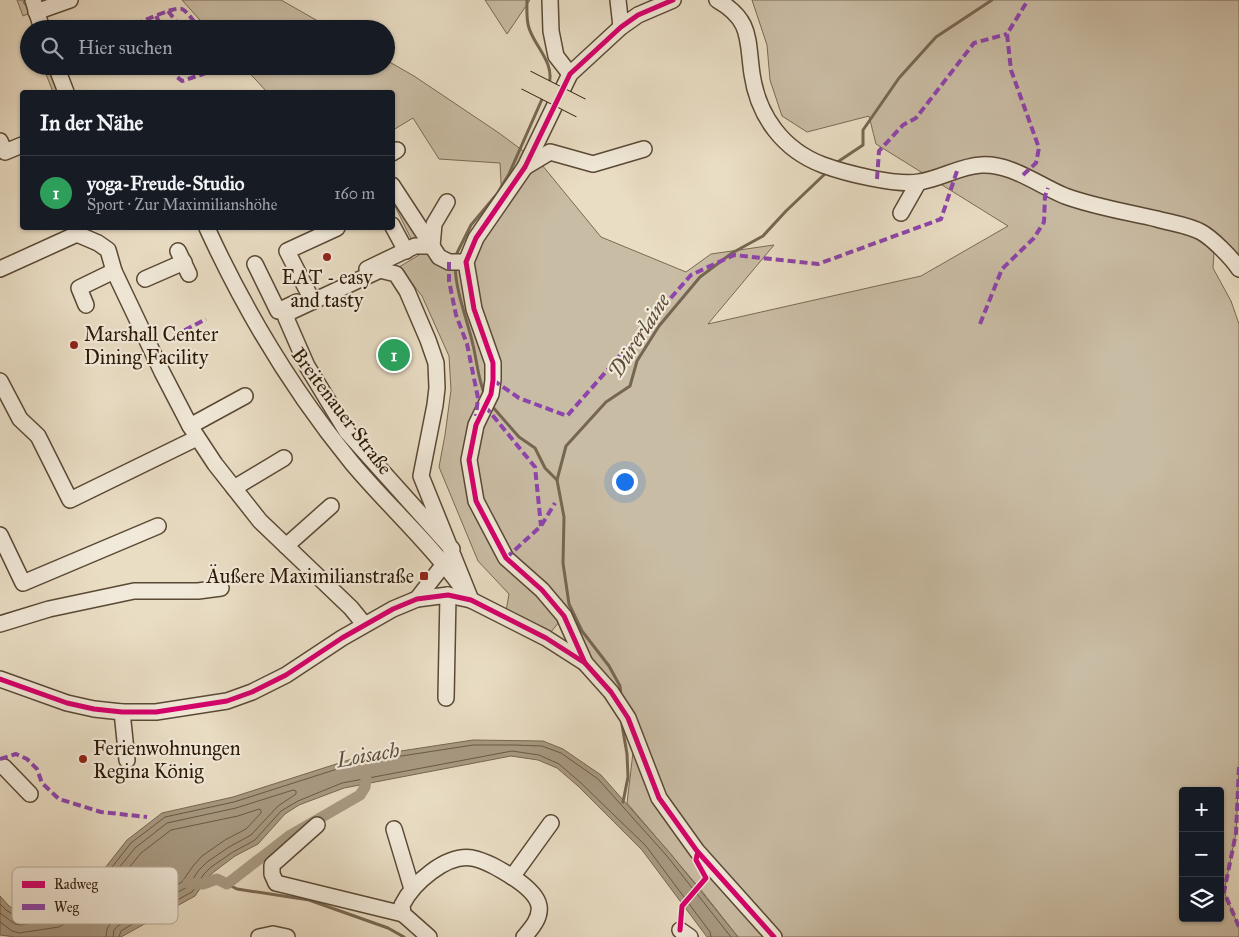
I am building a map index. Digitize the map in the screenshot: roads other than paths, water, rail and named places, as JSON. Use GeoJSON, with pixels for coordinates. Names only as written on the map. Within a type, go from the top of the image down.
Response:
{"type":"FeatureCollection","features":[{"type":"Feature","properties":{"kind":"main road"},"geometry":{"type":"LineString","coordinates":[[526,80],[581,108]]}},
{"type":"Feature","properties":{"kind":"street"},"geometry":{"type":"LineString","coordinates":[[550,0],[551,30],[556,56],[570,74]]}},
{"type":"Feature","properties":{"kind":"street"},"geometry":{"type":"LineString","coordinates":[[618,0],[621,27]]}},
{"type":"Feature","properties":{"kind":"street"},"geometry":{"type":"LineString","coordinates":[[459,262],[525,167],[570,74],[621,27],[638,15],[673,0]]}},
{"type":"Feature","properties":{"kind":"street"},"geometry":{"type":"LineString","coordinates":[[718,0],[738,16],[745,28],[749,40],[752,76],[756,94],[768,123],[793,149],[823,165],[877,179],[918,183],[980,165],[999,166],[1064,196],[1089,204],[1177,224],[1201,232],[1239,269]]}},
{"type":"Feature","properties":{"kind":"street"},"geometry":{"type":"LineString","coordinates":[[39,20],[34,6],[73,3]]}},
{"type":"Feature","properties":{"kind":"street"},"geometry":{"type":"LineString","coordinates":[[59,75],[65,90]]}},
{"type":"Feature","properties":{"kind":"street"},"geometry":{"type":"LineString","coordinates":[[0,141],[5,152],[20,146]]}},
{"type":"Feature","properties":{"kind":"street"},"geometry":{"type":"LineString","coordinates":[[525,167],[550,152],[593,164],[644,148]]}},
{"type":"Feature","properties":{"kind":"street"},"geometry":{"type":"LineString","coordinates":[[900,213],[918,183]]}},
{"type":"Feature","properties":{"kind":"street"},"geometry":{"type":"LineString","coordinates":[[395,190],[439,257],[459,262]]}},
{"type":"Feature","properties":{"kind":"street"},"geometry":{"type":"LineString","coordinates":[[432,246],[434,224],[447,202]]}},
{"type":"Feature","properties":{"kind":"street","name":"Breitenauer Straße"},"geometry":{"type":"LineString","coordinates":[[208,230],[260,329],[289,377],[320,422],[352,463],[444,564],[471,600]]}},
{"type":"Feature","properties":{"kind":"street"},"geometry":{"type":"LineString","coordinates":[[310,296],[287,251],[332,230]]}},
{"type":"Feature","properties":{"kind":"street"},"geometry":{"type":"LineString","coordinates":[[395,230],[406,251]]}},
{"type":"Feature","properties":{"kind":"street"},"geometry":{"type":"LineString","coordinates":[[0,269],[76,231],[108,250],[114,270],[193,432],[260,521],[350,608],[364,624]]}},
{"type":"Feature","properties":{"kind":"street"},"geometry":{"type":"LineString","coordinates":[[255,264],[278,311],[415,246],[432,246]]}},
{"type":"Feature","properties":{"kind":"street"},"geometry":{"type":"LineString","coordinates":[[146,279],[184,262]]}},
{"type":"Feature","properties":{"kind":"street"},"geometry":{"type":"LineString","coordinates":[[459,262],[492,363],[493,380],[488,400],[476,425],[469,460],[476,501],[506,558],[542,590],[564,616],[585,664]]}},
{"type":"Feature","properties":{"kind":"street"},"geometry":{"type":"LineString","coordinates":[[86,305],[79,288],[114,270]]}},
{"type":"Feature","properties":{"kind":"street"},"geometry":{"type":"LineString","coordinates":[[452,549],[347,432],[308,366],[286,318],[290,312],[380,270],[396,274],[408,291],[436,363],[436,397],[421,476],[452,549],[471,600]]}},
{"type":"Feature","properties":{"kind":"street"},"geometry":{"type":"LineString","coordinates":[[0,381],[20,419],[38,436],[70,500],[193,432],[245,396]]}},
{"type":"Feature","properties":{"kind":"street"},"geometry":{"type":"LineString","coordinates":[[234,488],[284,458]]}},
{"type":"Feature","properties":{"kind":"street"},"geometry":{"type":"LineString","coordinates":[[286,546],[331,506]]}},
{"type":"Feature","properties":{"kind":"street"},"geometry":{"type":"LineString","coordinates":[[0,535],[23,583],[158,526]]}},
{"type":"Feature","properties":{"kind":"street"},"geometry":{"type":"LineString","coordinates":[[417,600],[444,564]]}},
{"type":"Feature","properties":{"kind":"street"},"geometry":{"type":"LineString","coordinates":[[0,624],[49,609],[134,591],[198,591],[221,588]]}},
{"type":"Feature","properties":{"kind":"street"},"geometry":{"type":"LineString","coordinates":[[446,698],[453,680],[448,596]]}},
{"type":"Feature","properties":{"kind":"street"},"geometry":{"type":"LineString","coordinates":[[0,679],[67,704],[122,712],[156,712],[227,701],[252,692],[286,675],[364,624],[393,609],[417,600],[448,596],[471,600],[546,638],[585,664],[611,692],[628,718],[659,798],[698,852],[774,937]]}},
{"type":"Feature","properties":{"kind":"street"},"geometry":{"type":"LineString","coordinates":[[546,638],[564,616]]}},
{"type":"Feature","properties":{"kind":"street"},"geometry":{"type":"LineString","coordinates":[[122,712],[128,760]]}},
{"type":"Feature","properties":{"kind":"street"},"geometry":{"type":"LineString","coordinates":[[0,766],[4,767],[30,794]]}},
{"type":"Feature","properties":{"kind":"street"},"geometry":{"type":"LineString","coordinates":[[512,877],[551,823]]}},
{"type":"Feature","properties":{"kind":"street"},"geometry":{"type":"LineString","coordinates":[[317,825],[272,865],[272,874],[276,884],[403,914],[429,937]]}},
{"type":"Feature","properties":{"kind":"street"},"geometry":{"type":"LineString","coordinates":[[394,829],[409,892]]}},
{"type":"Feature","properties":{"kind":"street"},"geometry":{"type":"LineString","coordinates":[[403,914],[402,905],[409,892],[427,875],[457,858],[471,858],[486,862],[525,886],[539,906],[538,915],[524,937]]}},
{"type":"Feature","properties":{"kind":"street"},"geometry":{"type":"LineString","coordinates":[[370,906],[409,892]]}},
{"type":"Feature","properties":{"kind":"street"},"geometry":{"type":"LineString","coordinates":[[259,937],[273,934],[287,937]]}},
{"type":"Feature","properties":{"kind":"water"},"geometry":{"type":"Polygon","coordinates":[[[473,740],[543,741],[563,749],[601,775],[670,853],[738,937],[707,937],[642,850],[578,786],[557,768],[538,760],[511,756],[344,788],[299,805],[285,814],[258,844],[235,856],[215,871],[208,877],[195,896],[178,905],[178,867],[106,867],[127,840],[162,813],[233,797],[355,758],[473,740]]]}},
{"type":"Feature","properties":{"kind":"water"},"geometry":{"type":"Polygon","coordinates":[[[0,896],[12,908],[12,924],[144,924],[121,937],[15,937],[0,935],[0,896]]]}},
{"type":"Feature","properties":{"kind":"waterway"},"geometry":{"type":"LineString","coordinates":[[527,0],[528,25],[547,62],[550,76],[549,84]]}},
{"type":"Feature","properties":{"kind":"waterway","name":"Dürerlaine"},"geometry":{"type":"LineString","coordinates":[[836,163],[863,145],[863,130],[899,78],[936,37],[992,0]]}},
{"type":"Feature","properties":{"kind":"waterway"},"geometry":{"type":"LineString","coordinates":[[455,257],[471,225],[497,194],[509,174],[543,97]]}},
{"type":"Feature","properties":{"kind":"waterway","name":"Dürerlaine"},"geometry":{"type":"LineString","coordinates":[[621,696],[620,686],[609,666],[582,631],[569,604],[563,563],[564,517],[557,480],[566,446],[606,402],[630,386],[637,361],[659,326],[700,277],[732,253],[763,236],[828,171]]}},
{"type":"Feature","properties":{"kind":"waterway"},"geometry":{"type":"LineString","coordinates":[[455,265],[460,296],[485,395]]}},
{"type":"Feature","properties":{"kind":"waterway"},"geometry":{"type":"LineString","coordinates":[[491,405],[519,437],[535,448],[545,468],[557,480]]}},
{"type":"Feature","properties":{"kind":"waterway","name":"Dürerlaine"},"geometry":{"type":"LineString","coordinates":[[621,719],[627,754],[628,777],[623,802]]}},
{"type":"Feature","properties":{"kind":"waterway"},"geometry":{"type":"LineString","coordinates":[[188,883],[203,884],[217,879],[227,884],[289,836],[360,795],[365,787],[366,779]]}},
{"type":"Feature","properties":{"kind":"waterway"},"geometry":{"type":"LineString","coordinates":[[227,884],[237,889],[309,900],[388,928],[404,937]]}},
{"type":"Feature","properties":{"kind":"place","name":"EAT - easy and tasty"},"geometry":{"type":"Point","coordinates":[327,257]}},
{"type":"Feature","properties":{"kind":"place","name":"Marshall Center Dining Facility"},"geometry":{"type":"Point","coordinates":[74,345]}},
{"type":"Feature","properties":{"kind":"place","name":"yoga-Freude-Studio"},"geometry":{"type":"Point","coordinates":[394,355]}},
{"type":"Feature","properties":{"kind":"place","name":"Äußere Maximilianstraße"},"geometry":{"type":"Point","coordinates":[424,576]}},
{"type":"Feature","properties":{"kind":"place","name":"Ferienwohnungen Regina König"},"geometry":{"type":"Point","coordinates":[83,759]}},
{"type":"Feature","properties":{"kind":"water label","name":"Loisach"},"geometry":{"type":"Point","coordinates":[368,755]}}]}
